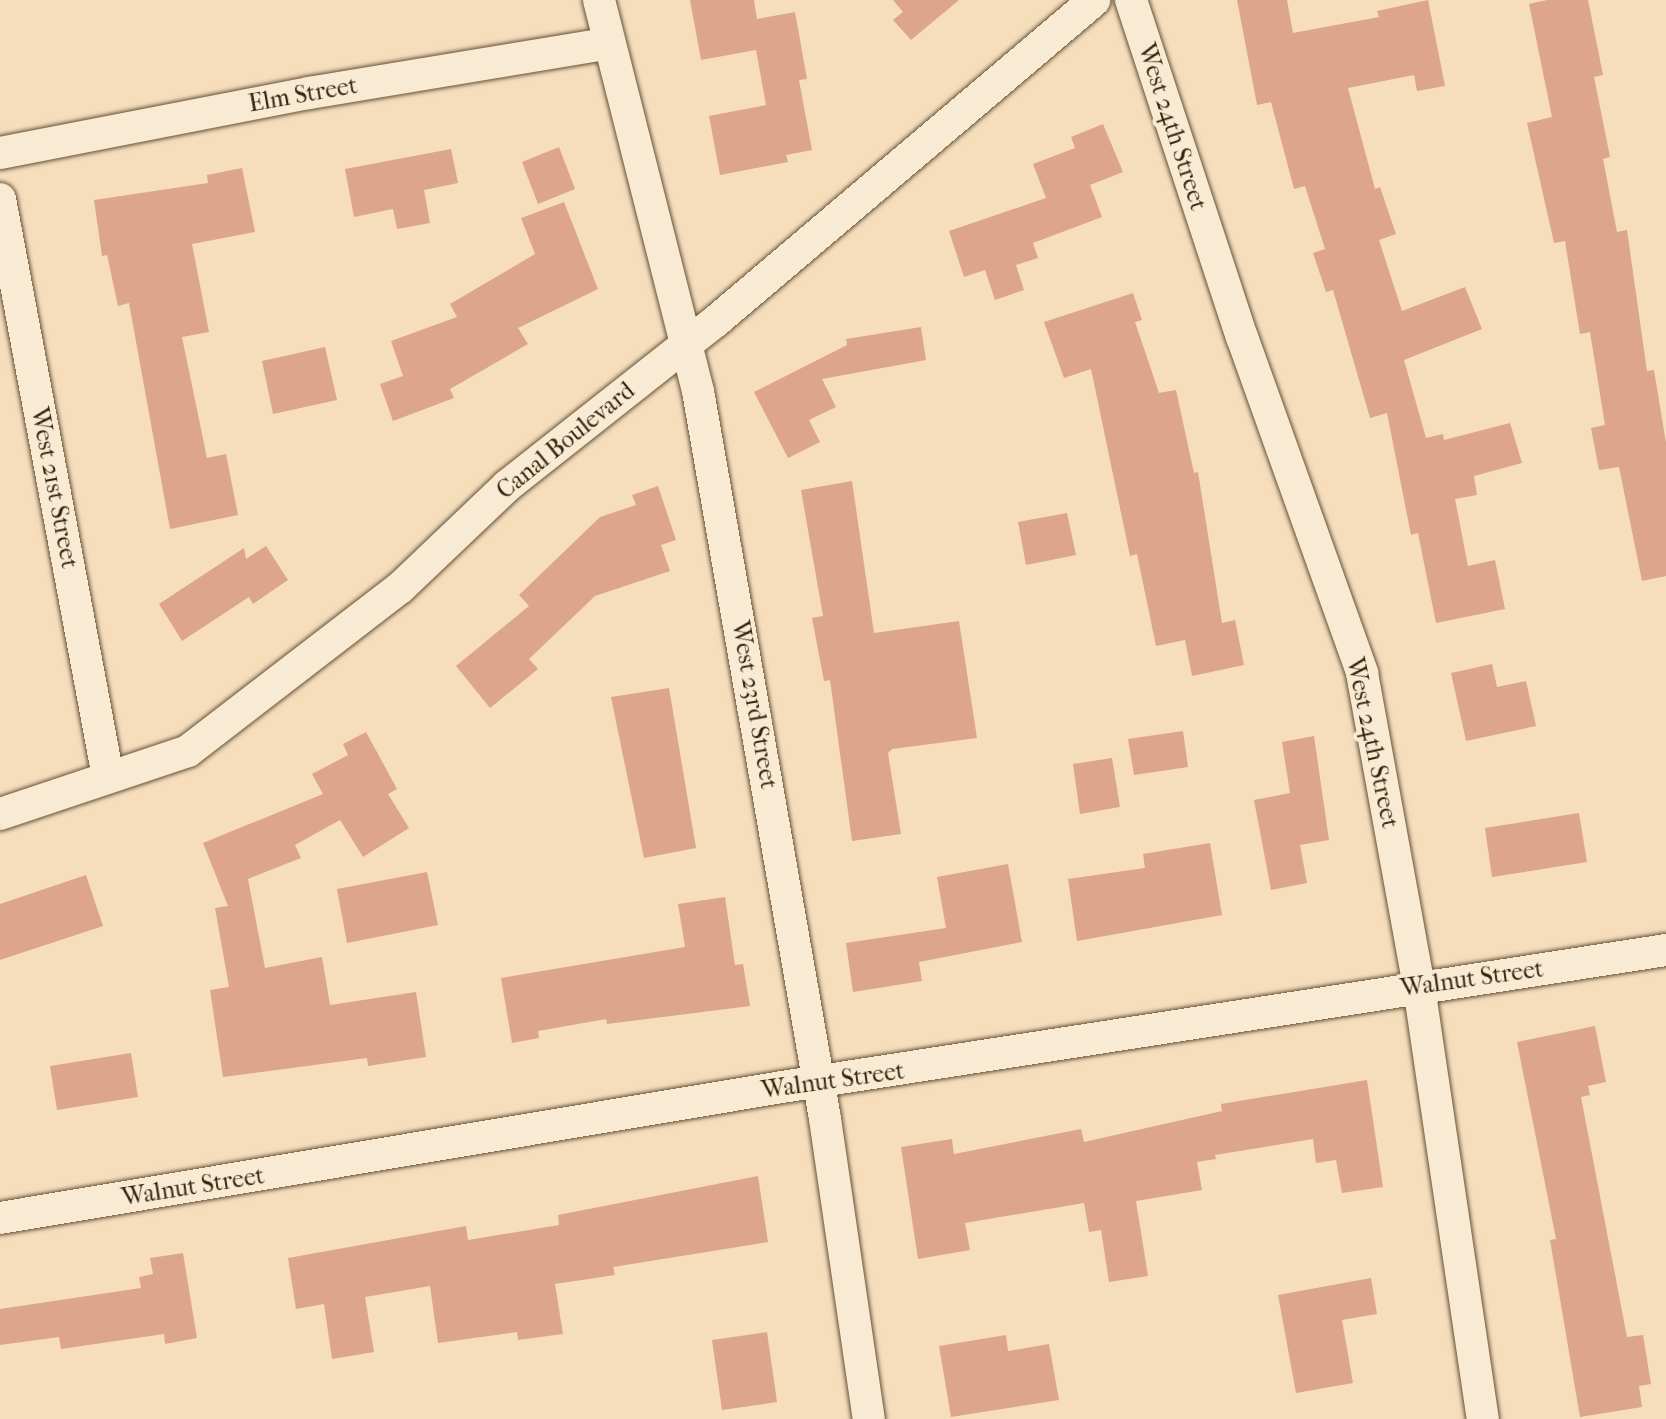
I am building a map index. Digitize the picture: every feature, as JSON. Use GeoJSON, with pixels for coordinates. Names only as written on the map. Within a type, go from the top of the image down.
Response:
{"type":"FeatureCollection","features":[{"type":"Feature","properties":{"kind":"street","name":"West 23rd Street"},"geometry":{"type":"LineString","coordinates":[[599,0],[606,44],[688,342],[817,1083],[869,1419]]}},
{"type":"Feature","properties":{"kind":"street","name":"Canal Boulevard"},"geometry":{"type":"LineString","coordinates":[[0,814],[188,751],[400,588],[507,486],[688,342],[1094,0]]}},
{"type":"Feature","properties":{"kind":"street","name":"West 24th Street"},"geometry":{"type":"LineString","coordinates":[[1131,0],[1242,337],[1362,673],[1419,987],[1483,1419]]}},
{"type":"Feature","properties":{"kind":"street","name":"Elm Street"},"geometry":{"type":"LineString","coordinates":[[0,153],[309,93],[606,44]]}},
{"type":"Feature","properties":{"kind":"street","name":"West 21st Street"},"geometry":{"type":"LineString","coordinates":[[0,199],[108,777]]}},
{"type":"Feature","properties":{"kind":"street","name":"Walnut Street"},"geometry":{"type":"LineString","coordinates":[[0,1218],[817,1083],[1666,950]]}},
{"type":"Feature","properties":{"kind":"building"},"geometry":{"type":"Polygon","coordinates":[[[690,0],[754,0],[757,19],[795,12],[807,79],[799,80],[812,150],[786,155],[788,162],[720,175],[709,116],[766,105],[756,50],[701,60],[690,0]]]}},
{"type":"Feature","properties":{"kind":"building"},"geometry":{"type":"Polygon","coordinates":[[[893,0],[959,0],[911,40],[893,20],[903,12],[893,0]]]}},
{"type":"Feature","properties":{"kind":"building"},"geometry":{"type":"Polygon","coordinates":[[[1237,0],[1287,0],[1293,33],[1379,17],[1377,11],[1428,0],[1445,86],[1417,91],[1414,75],[1348,88],[1375,189],[1380,187],[1396,234],[1379,240],[1402,311],[1465,287],[1482,329],[1404,360],[1426,438],[1443,434],[1444,440],[1510,423],[1522,463],[1474,476],[1477,495],[1455,499],[1468,566],[1495,560],[1505,609],[1436,623],[1418,533],[1411,535],[1387,413],[1370,418],[1333,290],[1326,292],[1313,253],[1325,249],[1305,186],[1294,189],[1271,102],[1257,105],[1237,0]]]}},
{"type":"Feature","properties":{"kind":"building"},"geometry":{"type":"Polygon","coordinates":[[[1547,0],[1588,0],[1603,75],[1594,77],[1610,157],[1603,159],[1617,232],[1627,230],[1647,371],[1654,370],[1666,443],[1666,576],[1642,581],[1619,467],[1599,470],[1591,428],[1605,425],[1590,332],[1580,334],[1565,241],[1554,243],[1527,123],[1552,117],[1529,4],[1547,0]]]}},
{"type":"Feature","properties":{"kind":"building"},"geometry":{"type":"Polygon","coordinates":[[[1103,124],[1123,172],[1090,185],[1102,217],[1033,243],[1038,258],[1016,265],[1024,290],[995,300],[985,270],[964,277],[949,231],[1046,198],[1033,164],[1075,148],[1071,137],[1103,124]]]}},
{"type":"Feature","properties":{"kind":"building"},"geometry":{"type":"Polygon","coordinates":[[[559,147],[575,189],[538,204],[522,162],[559,147]]]}},
{"type":"Feature","properties":{"kind":"building"},"geometry":{"type":"Polygon","coordinates":[[[451,149],[458,183],[424,190],[430,223],[397,229],[393,209],[354,217],[345,169],[451,149]]]}},
{"type":"Feature","properties":{"kind":"building"},"geometry":{"type":"Polygon","coordinates":[[[242,168],[255,232],[192,244],[209,332],[182,337],[207,458],[226,454],[238,515],[170,529],[129,303],[118,306],[107,255],[102,256],[94,200],[208,183],[207,175],[242,168]]]}},
{"type":"Feature","properties":{"kind":"building"},"geometry":{"type":"Polygon","coordinates":[[[564,202],[598,289],[518,328],[528,344],[450,389],[454,398],[393,421],[380,384],[403,376],[391,341],[457,317],[450,304],[535,254],[521,218],[564,202]]]}},
{"type":"Feature","properties":{"kind":"building"},"geometry":{"type":"Polygon","coordinates":[[[1133,293],[1142,320],[1135,322],[1159,393],[1176,390],[1194,473],[1198,472],[1222,623],[1235,620],[1244,665],[1192,676],[1185,640],[1156,646],[1137,554],[1130,556],[1091,369],[1064,378],[1044,322],[1133,293]]]}},
{"type":"Feature","properties":{"kind":"building"},"geometry":{"type":"Polygon","coordinates":[[[921,327],[926,360],[822,379],[836,407],[809,420],[820,442],[788,458],[754,392],[847,345],[846,339],[921,327]]]}},
{"type":"Feature","properties":{"kind":"building"},"geometry":{"type":"Polygon","coordinates":[[[325,347],[337,400],[273,414],[262,361],[325,347]]]}},
{"type":"Feature","properties":{"kind":"building"},"geometry":{"type":"Polygon","coordinates":[[[852,481],[874,633],[959,621],[977,738],[892,749],[888,753],[901,834],[852,841],[830,680],[824,681],[812,618],[823,616],[801,490],[852,481]]]}},
{"type":"Feature","properties":{"kind":"building"},"geometry":{"type":"Polygon","coordinates":[[[658,486],[676,540],[661,545],[670,571],[595,596],[529,659],[538,669],[490,708],[456,666],[529,606],[519,595],[600,517],[636,505],[632,495],[658,486]]]}},
{"type":"Feature","properties":{"kind":"building"},"geometry":{"type":"Polygon","coordinates":[[[1067,513],[1076,555],[1026,565],[1018,522],[1067,513]]]}},
{"type":"Feature","properties":{"kind":"building"},"geometry":{"type":"Polygon","coordinates":[[[266,546],[288,580],[253,604],[249,597],[182,641],[159,604],[244,548],[246,559],[266,546]]]}},
{"type":"Feature","properties":{"kind":"building"},"geometry":{"type":"Polygon","coordinates":[[[1492,664],[1497,687],[1526,681],[1536,726],[1466,741],[1451,673],[1492,664]]]}},
{"type":"Feature","properties":{"kind":"building"},"geometry":{"type":"Polygon","coordinates":[[[669,688],[696,848],[644,858],[611,697],[669,688]]]}},
{"type":"Feature","properties":{"kind":"building"},"geometry":{"type":"Polygon","coordinates":[[[1183,731],[1188,767],[1134,775],[1128,739],[1183,731]]]}},
{"type":"Feature","properties":{"kind":"building"},"geometry":{"type":"Polygon","coordinates":[[[366,732],[397,789],[388,794],[409,828],[363,857],[340,820],[295,845],[301,858],[248,879],[265,968],[322,957],[330,1005],[416,992],[426,1057],[368,1066],[367,1058],[223,1077],[210,990],[229,987],[215,908],[228,906],[203,843],[323,794],[312,774],[348,755],[343,744],[366,732]]]}},
{"type":"Feature","properties":{"kind":"building"},"geometry":{"type":"Polygon","coordinates":[[[1314,736],[1329,840],[1300,845],[1307,883],[1271,890],[1254,800],[1290,793],[1282,742],[1314,736]]]}},
{"type":"Feature","properties":{"kind":"building"},"geometry":{"type":"Polygon","coordinates":[[[1112,758],[1120,807],[1080,814],[1073,764],[1112,758]]]}},
{"type":"Feature","properties":{"kind":"building"},"geometry":{"type":"Polygon","coordinates":[[[1579,813],[1587,862],[1492,877],[1485,828],[1579,813]]]}},
{"type":"Feature","properties":{"kind":"building"},"geometry":{"type":"Polygon","coordinates":[[[1210,843],[1222,915],[1077,941],[1068,879],[1145,868],[1143,854],[1210,843]]]}},
{"type":"Feature","properties":{"kind":"building"},"geometry":{"type":"Polygon","coordinates":[[[1008,864],[1022,942],[919,962],[922,981],[853,992],[846,943],[946,928],[937,877],[1008,864]]]}},
{"type":"Feature","properties":{"kind":"building"},"geometry":{"type":"Polygon","coordinates":[[[427,872],[438,925],[347,943],[337,889],[427,872]]]}},
{"type":"Feature","properties":{"kind":"building"},"geometry":{"type":"Polygon","coordinates":[[[86,875],[103,926],[0,960],[0,904],[86,875]]]}},
{"type":"Feature","properties":{"kind":"building"},"geometry":{"type":"Polygon","coordinates":[[[725,897],[735,965],[743,964],[750,1006],[607,1024],[606,1019],[538,1031],[539,1038],[512,1043],[501,978],[685,947],[678,904],[725,897]]]}},
{"type":"Feature","properties":{"kind":"building"},"geometry":{"type":"Polygon","coordinates":[[[1595,1026],[1606,1082],[1588,1086],[1590,1095],[1581,1097],[1627,1337],[1643,1335],[1651,1384],[1639,1386],[1642,1407],[1580,1417],[1550,1240],[1556,1239],[1517,1042],[1595,1026]]]}},
{"type":"Feature","properties":{"kind":"building"},"geometry":{"type":"Polygon","coordinates":[[[131,1053],[138,1097],[57,1110],[50,1066],[131,1053]]]}},
{"type":"Feature","properties":{"kind":"building"},"geometry":{"type":"Polygon","coordinates":[[[1367,1080],[1383,1187],[1342,1193],[1336,1160],[1316,1163],[1313,1139],[1215,1155],[1216,1159],[1197,1162],[1202,1190],[1136,1201],[1148,1276],[1109,1282],[1101,1230],[1089,1232],[1084,1203],[965,1223],[970,1250],[918,1259],[901,1147],[952,1139],[954,1154],[1081,1129],[1084,1142],[1222,1111],[1221,1104],[1367,1080]]]}},
{"type":"Feature","properties":{"kind":"building"},"geometry":{"type":"Polygon","coordinates":[[[758,1176],[768,1242],[613,1267],[615,1275],[555,1284],[563,1334],[518,1340],[517,1332],[438,1343],[430,1286],[365,1297],[374,1352],[332,1359],[324,1304],[296,1309],[288,1258],[466,1226],[468,1240],[559,1225],[558,1215],[758,1176]]]}},
{"type":"Feature","properties":{"kind":"building"},"geometry":{"type":"Polygon","coordinates":[[[183,1253],[197,1338],[165,1344],[164,1334],[61,1349],[59,1337],[0,1345],[0,1309],[141,1288],[139,1277],[153,1274],[150,1258],[183,1253]]]}},
{"type":"Feature","properties":{"kind":"building"},"geometry":{"type":"Polygon","coordinates":[[[1371,1278],[1377,1314],[1342,1320],[1353,1383],[1296,1393],[1278,1295],[1371,1278]]]}},
{"type":"Feature","properties":{"kind":"building"},"geometry":{"type":"Polygon","coordinates":[[[767,1332],[777,1402],[722,1410],[712,1340],[767,1332]]]}},
{"type":"Feature","properties":{"kind":"building"},"geometry":{"type":"Polygon","coordinates":[[[1006,1335],[1008,1351],[1049,1344],[1059,1400],[951,1417],[939,1346],[1006,1335]]]}}]}
